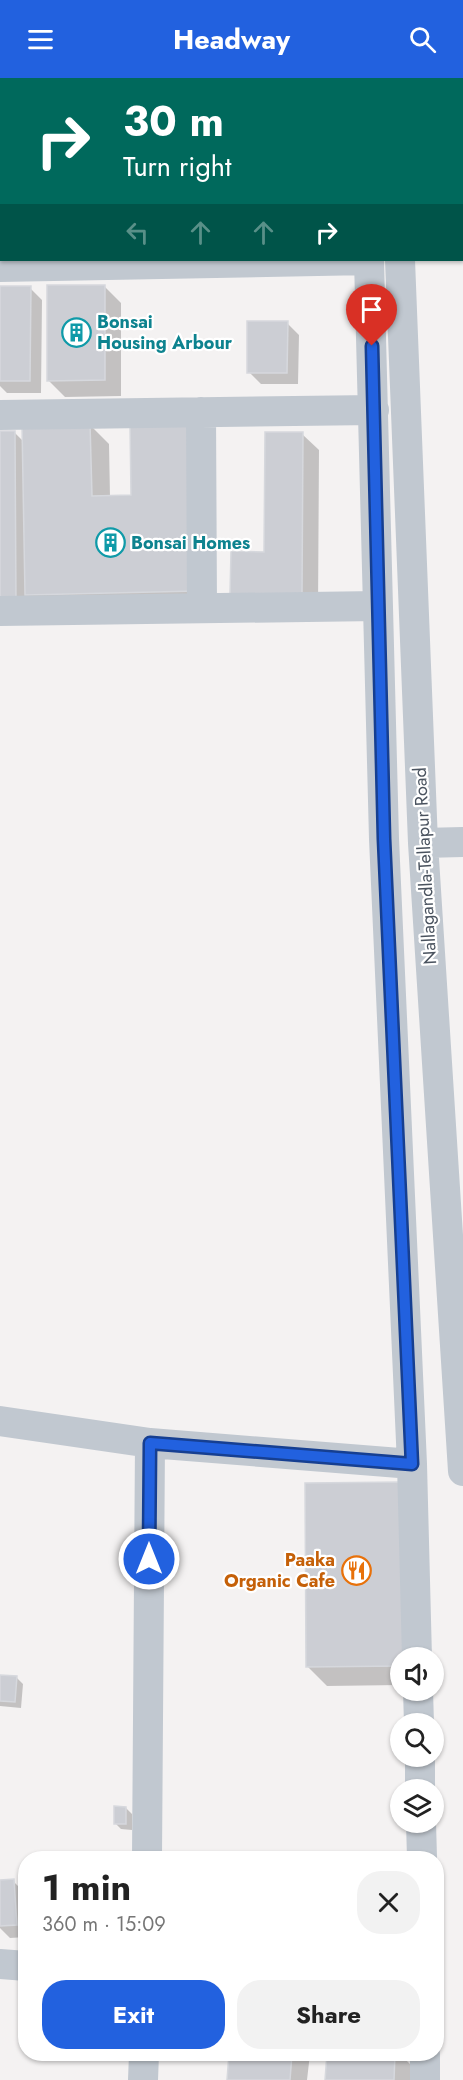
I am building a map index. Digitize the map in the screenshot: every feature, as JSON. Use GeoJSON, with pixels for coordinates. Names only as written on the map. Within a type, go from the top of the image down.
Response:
{"type":"FeatureCollection","features":[{"type":"Feature","properties":{"kind":"street"},"geometry":{"type":"LineString","coordinates":[[0,267],[316,261]]}},
{"type":"Feature","properties":{"kind":"street","name":"Nallagandla-Tellapur Road"},"geometry":{"type":"LineString","coordinates":[[369,261],[384,850],[412,1464],[417,1647]]}},
{"type":"Feature","properties":{"kind":"street","name":"Nallagandla-Tellapur Road"},"geometry":{"type":"LineString","coordinates":[[400,261],[423,843],[463,1471]]}},
{"type":"Feature","properties":{"kind":"street"},"geometry":{"type":"LineString","coordinates":[[0,415],[374,410]]}},
{"type":"Feature","properties":{"kind":"street"},"geometry":{"type":"LineString","coordinates":[[201,412],[202,608]]}},
{"type":"Feature","properties":{"kind":"street"},"geometry":{"type":"LineString","coordinates":[[0,610],[378,606]]}},
{"type":"Feature","properties":{"kind":"street"},"geometry":{"type":"LineString","coordinates":[[423,843],[463,842]]}},
{"type":"Feature","properties":{"kind":"street"},"geometry":{"type":"LineString","coordinates":[[0,1421],[150,1443],[412,1464]]}},
{"type":"Feature","properties":{"kind":"street"},"geometry":{"type":"LineString","coordinates":[[147,1851],[150,1443]]}},
{"type":"Feature","properties":{"kind":"street"},"geometry":{"type":"LineString","coordinates":[[421,1833],[422,1851]]}},
{"type":"Feature","properties":{"kind":"street"},"geometry":{"type":"LineString","coordinates":[[0,1964],[18,1965]]}},
{"type":"Feature","properties":{"kind":"street"},"geometry":{"type":"LineString","coordinates":[[143,2080],[144,2061]]}},
{"type":"Feature","properties":{"kind":"street"},"geometry":{"type":"LineString","coordinates":[[424,2080],[425,2061]]}},
{"type":"Feature","properties":{"kind":"building","name":"Bonsai Housing Arbour"},"geometry":{"type":"Polygon","coordinates":[[[47,285],[105,285],[105,380],[47,381],[47,285]]]}},
{"type":"Feature","properties":{"kind":"building"},"geometry":{"type":"Polygon","coordinates":[[[0,286],[31,286],[30,381],[0,381],[0,286]]]}},
{"type":"Feature","properties":{"kind":"building","name":"Bonsai Housing Arbour"},"geometry":{"type":"Polygon","coordinates":[[[247,321],[288,321],[287,373],[247,373],[247,321]]]}},
{"type":"Feature","properties":{"kind":"building","name":"Bonsai Homes"},"geometry":{"type":"Polygon","coordinates":[[[194,422],[197,591],[25,595],[22,425],[90,423],[92,496],[131,495],[130,424],[194,422]]]}},
{"type":"Feature","properties":{"kind":"building"},"geometry":{"type":"Polygon","coordinates":[[[0,431],[15,431],[16,603],[0,603],[0,431]]]}},
{"type":"Feature","properties":{"kind":"building","name":"Bonsai Homes"},"geometry":{"type":"Polygon","coordinates":[[[265,432],[303,432],[302,595],[230,595],[231,551],[264,552],[265,432]]]}},
{"type":"Feature","properties":{"kind":"building","name":"Paaka Organic Cafe"},"geometry":{"type":"Polygon","coordinates":[[[405,1482],[406,1647],[390,1647],[390,1666],[306,1667],[305,1483],[405,1482]]]}},
{"type":"Feature","properties":{"kind":"building"},"geometry":{"type":"Polygon","coordinates":[[[0,1675],[17,1676],[15,1702],[0,1701],[0,1675]]]}},
{"type":"Feature","properties":{"kind":"building"},"geometry":{"type":"Polygon","coordinates":[[[114,1806],[126,1807],[126,1824],[114,1824],[114,1806]]]}},
{"type":"Feature","properties":{"kind":"building"},"geometry":{"type":"Polygon","coordinates":[[[14,1879],[17,1925],[0,1926],[0,1880],[14,1879]]]}},
{"type":"Feature","properties":{"kind":"building"},"geometry":{"type":"Polygon","coordinates":[[[228,2061],[291,2061],[290,2080],[227,2080],[228,2061]]]}},
{"type":"Feature","properties":{"kind":"building"},"geometry":{"type":"Polygon","coordinates":[[[326,2061],[395,2061],[394,2080],[325,2080],[326,2061]]]}},
{"type":"Feature","properties":{"kind":"place","name":"Bonsai Housing Arbour"},"geometry":{"type":"Point","coordinates":[76,332]}},
{"type":"Feature","properties":{"kind":"place","name":"Bonsai Homes"},"geometry":{"type":"Point","coordinates":[110,543]}},
{"type":"Feature","properties":{"kind":"place","name":"Paaka Organic Cafe"},"geometry":{"type":"Point","coordinates":[356,1570]}},
{"type":"Feature","properties":{"kind":"route"},"geometry":{"type":"LineString","coordinates":[[149,1559],[150,1443],[412,1464],[384,839],[372,346]]}}]}
